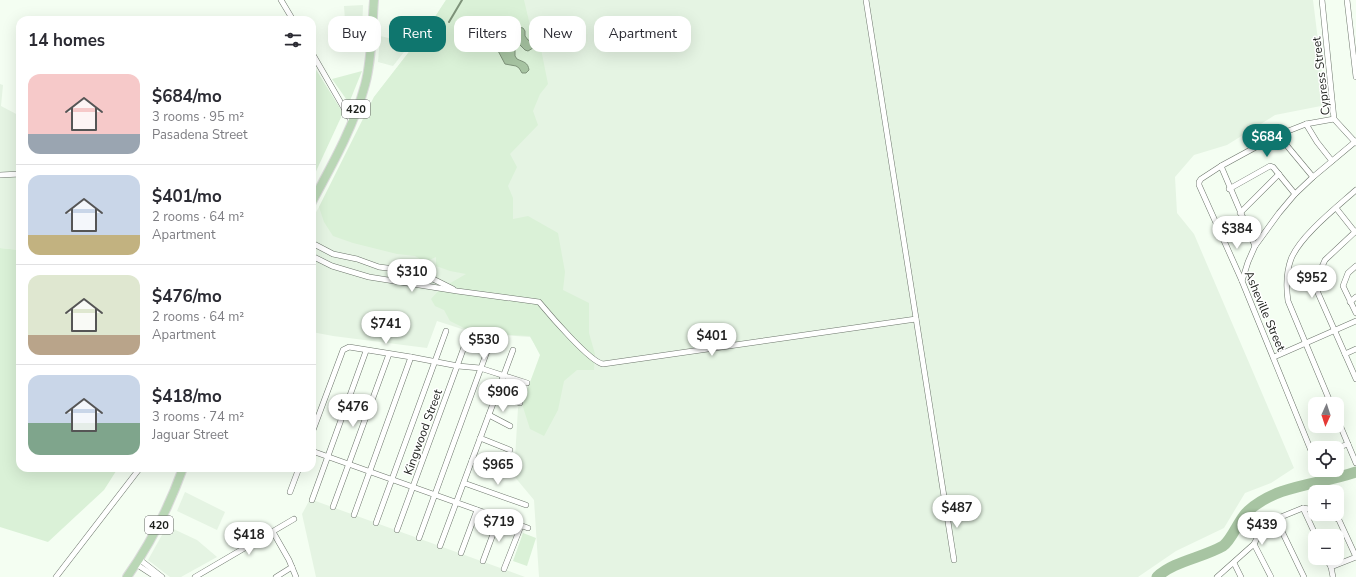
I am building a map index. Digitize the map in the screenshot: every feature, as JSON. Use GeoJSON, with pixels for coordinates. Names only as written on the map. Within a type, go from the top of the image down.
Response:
{"type":"FeatureCollection","features":[{"type":"Feature","properties":{"kind":"main road","name":"420"},"geometry":{"type":"LineString","coordinates":[[316,194],[352,122],[365,83],[370,51],[374,0]]}},
{"type":"Feature","properties":{"kind":"main road","name":"420"},"geometry":{"type":"LineString","coordinates":[[127,577],[152,538],[166,510],[180,472]]}},
{"type":"Feature","properties":{"kind":"street"},"geometry":{"type":"LineString","coordinates":[[281,0],[291,16]]}},
{"type":"Feature","properties":{"kind":"street"},"geometry":{"type":"LineString","coordinates":[[866,0],[954,560]]}},
{"type":"Feature","properties":{"kind":"street","name":"Cypress Street"},"geometry":{"type":"LineString","coordinates":[[1322,0],[1334,119],[1356,142]]}},
{"type":"Feature","properties":{"kind":"street"},"geometry":{"type":"LineString","coordinates":[[1347,0],[1356,77]]}},
{"type":"Feature","properties":{"kind":"street"},"geometry":{"type":"LineString","coordinates":[[316,60],[352,122]]}},
{"type":"Feature","properties":{"kind":"street","name":"Asheville Street"},"geometry":{"type":"LineString","coordinates":[[1308,443],[1274,357],[1199,182],[1220,166],[1278,135],[1306,124],[1334,119]]}},
{"type":"Feature","properties":{"kind":"street"},"geometry":{"type":"LineString","coordinates":[[1306,124],[1332,161]]}},
{"type":"Feature","properties":{"kind":"street"},"geometry":{"type":"LineString","coordinates":[[1278,135],[1313,177]]}},
{"type":"Feature","properties":{"kind":"street"},"geometry":{"type":"LineString","coordinates":[[1242,281],[1254,246],[1279,212],[1313,177],[1356,142]]}},
{"type":"Feature","properties":{"kind":"street"},"geometry":{"type":"LineString","coordinates":[[1220,166],[1254,246]]}},
{"type":"Feature","properties":{"kind":"street"},"geometry":{"type":"LineString","coordinates":[[1229,189],[1267,167],[1273,167],[1295,194]]}},
{"type":"Feature","properties":{"kind":"street"},"geometry":{"type":"LineString","coordinates":[[0,174],[16,174]]}},
{"type":"Feature","properties":{"kind":"street"},"geometry":{"type":"LineString","coordinates":[[1240,213],[1280,174]]}},
{"type":"Feature","properties":{"kind":"street"},"geometry":{"type":"LineString","coordinates":[[1328,397],[1288,302],[1286,286],[1288,271],[1292,258],[1298,247],[1308,235],[1356,190]]}},
{"type":"Feature","properties":{"kind":"street"},"geometry":{"type":"LineString","coordinates":[[1336,208],[1356,232],[1325,260],[1317,278],[1318,292],[1356,377]]}},
{"type":"Feature","properties":{"kind":"street"},"geometry":{"type":"LineString","coordinates":[[316,245],[333,254],[357,259],[379,267],[419,272],[457,291]]}},
{"type":"Feature","properties":{"kind":"street"},"geometry":{"type":"LineString","coordinates":[[316,258],[332,266],[369,277],[539,302],[558,326],[600,364],[916,320]]}},
{"type":"Feature","properties":{"kind":"street"},"geometry":{"type":"LineString","coordinates":[[1356,266],[1348,273],[1343,286],[1356,313]]}},
{"type":"Feature","properties":{"kind":"street"},"geometry":{"type":"LineString","coordinates":[[1350,302],[1356,297]]}},
{"type":"Feature","properties":{"kind":"street"},"geometry":{"type":"LineString","coordinates":[[1274,357],[1356,321]]}},
{"type":"Feature","properties":{"kind":"street"},"geometry":{"type":"LineString","coordinates":[[376,523],[446,331]]}},
{"type":"Feature","properties":{"kind":"street","name":"Kingwood Street"},"geometry":{"type":"LineString","coordinates":[[397,530],[467,340]]}},
{"type":"Feature","properties":{"kind":"street"},"geometry":{"type":"LineString","coordinates":[[418,538],[489,346]]}},
{"type":"Feature","properties":{"kind":"street"},"geometry":{"type":"LineString","coordinates":[[316,422],[343,350],[349,347],[458,366],[480,368],[527,383]]}},
{"type":"Feature","properties":{"kind":"street"},"geometry":{"type":"LineString","coordinates":[[1345,354],[1356,349]]}},
{"type":"Feature","properties":{"kind":"street"},"geometry":{"type":"LineString","coordinates":[[440,546],[513,350]]}},
{"type":"Feature","properties":{"kind":"street"},"geometry":{"type":"LineString","coordinates":[[312,500],[366,351]]}},
{"type":"Feature","properties":{"kind":"street"},"geometry":{"type":"LineString","coordinates":[[333,507],[389,354]]}},
{"type":"Feature","properties":{"kind":"street"},"geometry":{"type":"LineString","coordinates":[[354,515],[411,357]]}},
{"type":"Feature","properties":{"kind":"street"},"geometry":{"type":"LineString","coordinates":[[496,395],[520,403]]}},
{"type":"Feature","properties":{"kind":"street"},"geometry":{"type":"LineString","coordinates":[[489,415],[510,426]]}},
{"type":"Feature","properties":{"kind":"street"},"geometry":{"type":"LineString","coordinates":[[1343,433],[1356,463]]}},
{"type":"Feature","properties":{"kind":"street"},"geometry":{"type":"LineString","coordinates":[[480,438],[510,450]]}},
{"type":"Feature","properties":{"kind":"street"},"geometry":{"type":"LineString","coordinates":[[1344,445],[1348,444]]}},
{"type":"Feature","properties":{"kind":"street"},"geometry":{"type":"LineString","coordinates":[[316,452],[528,528]]}},
{"type":"Feature","properties":{"kind":"street"},"geometry":{"type":"LineString","coordinates":[[472,460],[506,472]]}},
{"type":"Feature","properties":{"kind":"street"},"geometry":{"type":"LineString","coordinates":[[56,577],[137,472]]}},
{"type":"Feature","properties":{"kind":"street"},"geometry":{"type":"LineString","coordinates":[[290,492],[298,472]]}},
{"type":"Feature","properties":{"kind":"street"},"geometry":{"type":"LineString","coordinates":[[464,483],[526,505]]}},
{"type":"Feature","properties":{"kind":"street"},"geometry":{"type":"LineString","coordinates":[[1303,508],[1313,529]]}},
{"type":"Feature","properties":{"kind":"street"},"geometry":{"type":"LineString","coordinates":[[1218,577],[1254,544],[1262,527],[1276,519],[1303,508],[1308,509]]}},
{"type":"Feature","properties":{"kind":"street"},"geometry":{"type":"LineString","coordinates":[[461,553],[478,510]]}},
{"type":"Feature","properties":{"kind":"street"},"geometry":{"type":"LineString","coordinates":[[483,561],[499,518]]}},
{"type":"Feature","properties":{"kind":"street"},"geometry":{"type":"LineString","coordinates":[[195,577],[294,519]]}},
{"type":"Feature","properties":{"kind":"street"},"geometry":{"type":"LineString","coordinates":[[1276,519],[1304,577]]}},
{"type":"Feature","properties":{"kind":"street"},"geometry":{"type":"LineString","coordinates":[[1331,568],[1356,557],[1339,521]]}},
{"type":"Feature","properties":{"kind":"street"},"geometry":{"type":"LineString","coordinates":[[504,569],[521,526]]}},
{"type":"Feature","properties":{"kind":"street"},"geometry":{"type":"LineString","coordinates":[[273,532],[296,577]]}},
{"type":"Feature","properties":{"kind":"street"},"geometry":{"type":"LineString","coordinates":[[1254,544],[1271,577]]}},
{"type":"Feature","properties":{"kind":"street"},"geometry":{"type":"LineString","coordinates":[[137,562],[156,577]]}},
{"type":"Feature","properties":{"kind":"street"},"geometry":{"type":"LineString","coordinates":[[137,562],[162,577]]}},
{"type":"Feature","properties":{"kind":"street"},"geometry":{"type":"LineString","coordinates":[[1234,563],[1241,577]]}},
{"type":"Feature","properties":{"kind":"street"},"geometry":{"type":"LineString","coordinates":[[1330,565],[1333,577]]}},
{"type":"Feature","properties":{"kind":"street"},"geometry":{"type":"LineString","coordinates":[[276,577],[292,567]]}},
{"type":"Feature","properties":{"kind":"shaded area"},"geometry":{"type":"Polygon","coordinates":[[[446,0],[1313,0],[1326,105],[1275,115],[1227,145],[1194,155],[1175,177],[1177,213],[1194,234],[1294,468],[1271,483],[1245,493],[1224,528],[1176,551],[1138,577],[539,577],[534,500],[514,476],[518,408],[542,356],[530,337],[474,333],[437,321],[427,348],[316,333],[316,212],[374,97],[409,52],[446,52],[446,16],[436,16],[446,0]]]}},
{"type":"Feature","properties":{"kind":"shaded area"},"geometry":{"type":"Polygon","coordinates":[[[446,0],[524,0],[529,21],[529,52],[542,52],[548,84],[540,94],[533,111],[538,125],[510,154],[517,167],[508,186],[513,198],[513,219],[528,216],[558,233],[565,272],[563,290],[589,303],[589,333],[595,354],[594,370],[577,370],[564,381],[558,410],[544,436],[530,429],[522,404],[540,355],[530,336],[474,333],[450,321],[444,310],[435,306],[431,299],[440,289],[466,274],[450,271],[436,266],[436,257],[425,262],[415,256],[397,254],[353,243],[333,236],[324,222],[319,207],[374,97],[409,52],[446,52],[446,16],[436,16],[446,0]]]}},
{"type":"Feature","properties":{"kind":"shaded area"},"geometry":{"type":"Polygon","coordinates":[[[363,5],[363,16],[345,16],[344,6],[363,5]]]}},
{"type":"Feature","properties":{"kind":"shaded area"},"geometry":{"type":"Polygon","coordinates":[[[521,28],[525,31],[525,36],[529,40],[529,50],[525,50],[521,46],[521,28]]]}},
{"type":"Feature","properties":{"kind":"shaded area"},"geometry":{"type":"Polygon","coordinates":[[[381,36],[389,38],[389,52],[404,52],[393,66],[378,62],[379,52],[381,52],[381,36]]]}},
{"type":"Feature","properties":{"kind":"shaded area"},"geometry":{"type":"Polygon","coordinates":[[[499,52],[515,52],[517,59],[528,65],[529,70],[526,73],[522,73],[516,66],[505,64],[499,52]]]}},
{"type":"Feature","properties":{"kind":"shaded area"},"geometry":{"type":"Polygon","coordinates":[[[316,69],[343,113],[316,171],[316,69]]]}},
{"type":"Feature","properties":{"kind":"shaded area"},"geometry":{"type":"Polygon","coordinates":[[[362,71],[349,103],[332,79],[362,71]]]}},
{"type":"Feature","properties":{"kind":"shaded area"},"geometry":{"type":"Polygon","coordinates":[[[0,84],[3,85],[1,106],[16,114],[16,250],[0,248],[0,84]]]}},
{"type":"Feature","properties":{"kind":"shaded area"},"geometry":{"type":"Polygon","coordinates":[[[0,248],[16,250],[16,472],[115,472],[104,490],[48,542],[0,527],[0,248]]]}},
{"type":"Feature","properties":{"kind":"shaded area"},"geometry":{"type":"Polygon","coordinates":[[[185,492],[225,512],[217,530],[177,511],[185,492]]]}},
{"type":"Feature","properties":{"kind":"shaded area"},"geometry":{"type":"Polygon","coordinates":[[[310,499],[525,577],[316,577],[302,514],[310,499]]]}},
{"type":"Feature","properties":{"kind":"shaded area"},"geometry":{"type":"Polygon","coordinates":[[[167,526],[197,540],[217,557],[181,577],[170,577],[148,560],[167,526]]]}},
{"type":"Feature","properties":{"kind":"shaded area"},"geometry":{"type":"Polygon","coordinates":[[[523,533],[536,538],[527,566],[513,561],[523,533]]]}},
{"type":"Feature","properties":{"kind":"waterway"},"geometry":{"type":"LineString","coordinates":[[449,22],[462,0]]}},
{"type":"Feature","properties":{"kind":"waterway"},"geometry":{"type":"LineString","coordinates":[[1157,577],[1180,563],[1223,546],[1248,511],[1272,495],[1299,486],[1356,472]]}}]}
